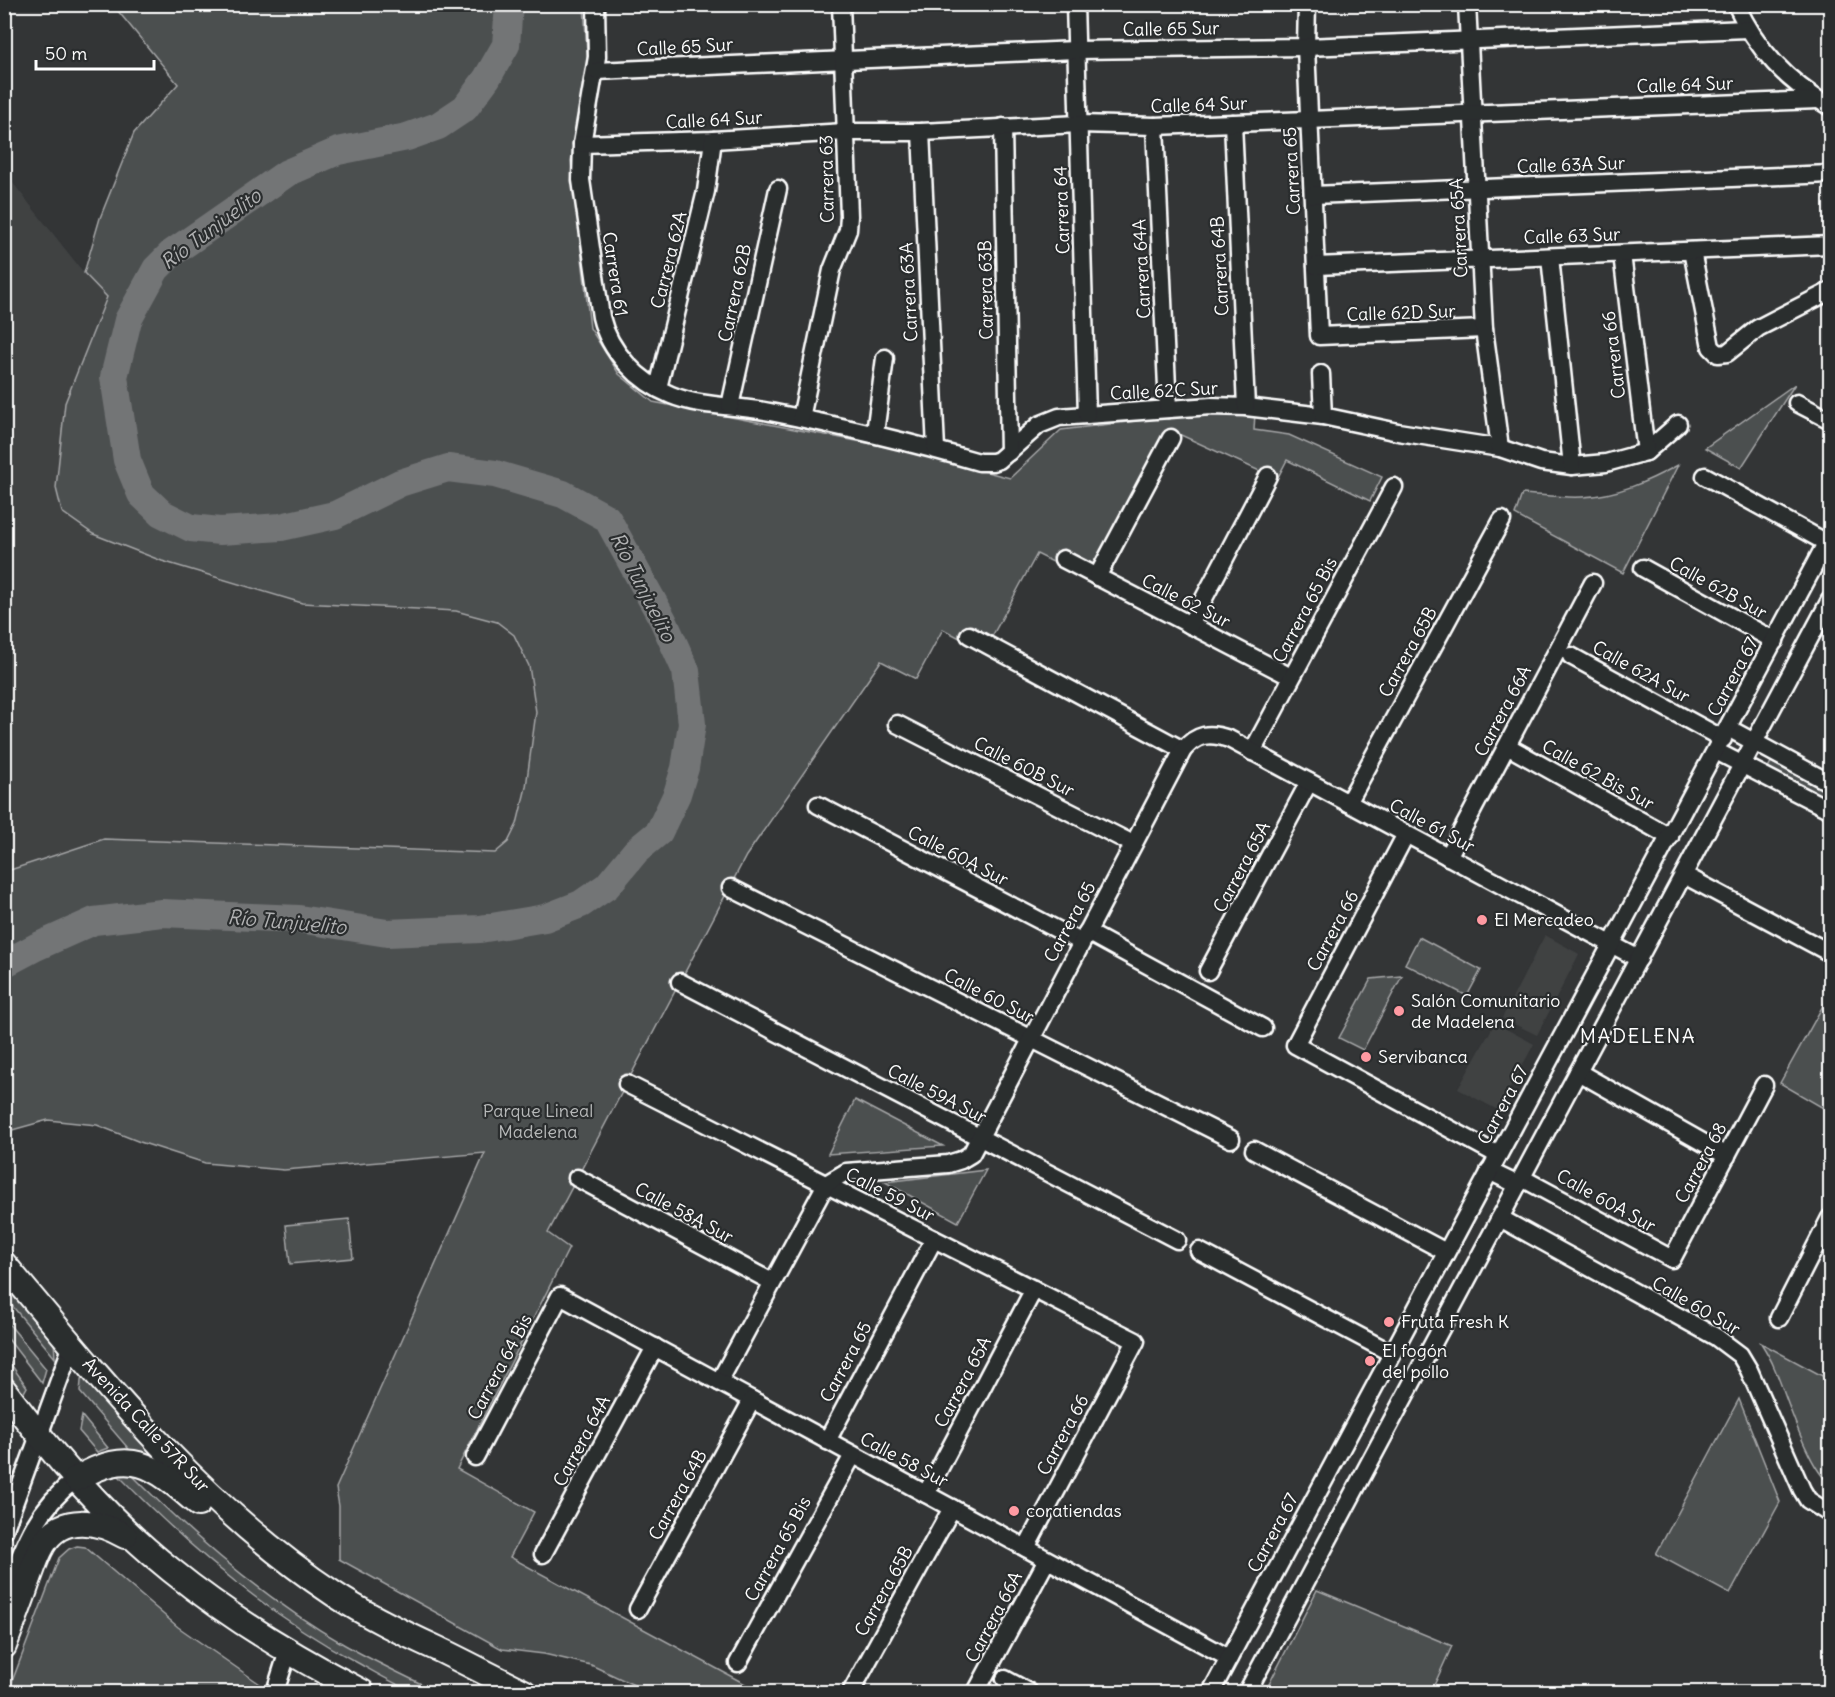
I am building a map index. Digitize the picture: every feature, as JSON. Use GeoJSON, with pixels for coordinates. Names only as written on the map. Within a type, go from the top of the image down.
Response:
{"type":"FeatureCollection","features":[{"type":"Feature","properties":{"kind":"highway","name":"Avenida Calle 57R Sur"},"geometry":{"type":"LineString","coordinates":[[4,1264],[166,1452],[253,1533],[337,1596],[416,1640],[524,1692]]}},
{"type":"Feature","properties":{"kind":"highway"},"geometry":{"type":"LineString","coordinates":[[4,1390],[76,1479],[151,1554]]}},
{"type":"Feature","properties":{"kind":"highway"},"geometry":{"type":"LineString","coordinates":[[76,1479],[98,1467],[122,1462],[133,1461],[152,1468],[178,1487],[265,1561],[339,1614],[386,1635],[438,1649]]}},
{"type":"Feature","properties":{"kind":"highway"},"geometry":{"type":"LineString","coordinates":[[4,1646],[43,1545],[61,1527],[83,1522],[97,1524],[124,1536],[237,1619],[288,1651],[362,1692]]}},
{"type":"Feature","properties":{"kind":"street","name":"Carrera 61"},"geometry":{"type":"LineString","coordinates":[[596,4],[598,34],[596,71],[582,144],[580,180],[604,331],[621,358],[635,372],[658,388]]}},
{"type":"Feature","properties":{"kind":"street","name":"Carrera 63"},"geometry":{"type":"LineString","coordinates":[[801,418],[832,270],[848,230],[841,4]]}},
{"type":"Feature","properties":{"kind":"street","name":"Carrera 64"},"geometry":{"type":"LineString","coordinates":[[1075,4],[1087,415]]}},
{"type":"Feature","properties":{"kind":"street","name":"Carrera 65"},"geometry":{"type":"LineString","coordinates":[[1306,4],[1319,336]]}},
{"type":"Feature","properties":{"kind":"street","name":"Carrera 65A"},"geometry":{"type":"LineString","coordinates":[[1467,4],[1467,41],[1484,329],[1500,448]]}},
{"type":"Feature","properties":{"kind":"street"},"geometry":{"type":"LineString","coordinates":[[1736,4],[1747,30],[1771,61],[1824,103]]}},
{"type":"Feature","properties":{"kind":"street","name":"Calle 65 Sur"},"geometry":{"type":"LineString","coordinates":[[596,71],[1076,50],[1306,47],[1747,30]]}},
{"type":"Feature","properties":{"kind":"street","name":"Calle 64 Sur"},"geometry":{"type":"LineString","coordinates":[[582,144],[1079,124],[1155,126],[1824,103]]}},
{"type":"Feature","properties":{"kind":"street","name":"Carrera 64B"},"geometry":{"type":"LineString","coordinates":[[1233,123],[1246,407]]}},
{"type":"Feature","properties":{"kind":"street","name":"Carrera 64A"},"geometry":{"type":"LineString","coordinates":[[1155,126],[1168,409]]}},
{"type":"Feature","properties":{"kind":"street","name":"Carrera 63B"},"geometry":{"type":"LineString","coordinates":[[1003,127],[1008,452]]}},
{"type":"Feature","properties":{"kind":"street","name":"Carrera 63A"},"geometry":{"type":"LineString","coordinates":[[921,132],[936,449]]}},
{"type":"Feature","properties":{"kind":"street","name":"Carrera 62A"},"geometry":{"type":"LineString","coordinates":[[658,388],[706,191],[713,140]]}},
{"type":"Feature","properties":{"kind":"street","name":"Calle 63A Sur"},"geometry":{"type":"LineString","coordinates":[[1312,195],[1830,174]]}},
{"type":"Feature","properties":{"kind":"street","name":"Carrera 62B"},"geometry":{"type":"LineString","coordinates":[[730,406],[778,189]]}},
{"type":"Feature","properties":{"kind":"street","name":"Calle 63 Sur"},"geometry":{"type":"LineString","coordinates":[[1316,266],[1830,245]]}},
{"type":"Feature","properties":{"kind":"street"},"geometry":{"type":"LineString","coordinates":[[1692,251],[1711,347],[1718,354],[1727,353],[1758,328],[1830,291]]}},
{"type":"Feature","properties":{"kind":"street","name":"Carrera 66"},"geometry":{"type":"LineString","coordinates":[[1622,254],[1646,452]]}},
{"type":"Feature","properties":{"kind":"street"},"geometry":{"type":"LineString","coordinates":[[1550,257],[1572,466]]}},
{"type":"Feature","properties":{"kind":"street","name":"Calle 62D Sur"},"geometry":{"type":"LineString","coordinates":[[1319,336],[1484,329]]}},
{"type":"Feature","properties":{"kind":"street"},"geometry":{"type":"LineString","coordinates":[[875,433],[885,358]]}},
{"type":"Feature","properties":{"kind":"street"},"geometry":{"type":"LineString","coordinates":[[1321,374],[1323,416]]}},
{"type":"Feature","properties":{"kind":"street","name":"Calle 62C Sur"},"geometry":{"type":"LineString","coordinates":[[658,388],[671,395],[695,402],[801,418],[875,433],[986,462],[999,460],[1032,431],[1059,417],[1211,406],[1246,407],[1323,416],[1398,432],[1500,448],[1541,462],[1572,466],[1606,463],[1646,452],[1678,424]]}},
{"type":"Feature","properties":{"kind":"street"},"geometry":{"type":"LineString","coordinates":[[1797,403],[1830,420]]}},
{"type":"Feature","properties":{"kind":"street"},"geometry":{"type":"LineString","coordinates":[[1097,577],[1171,438]]}},
{"type":"Feature","properties":{"kind":"street"},"geometry":{"type":"LineString","coordinates":[[1190,625],[1268,476]]}},
{"type":"Feature","properties":{"kind":"street"},"geometry":{"type":"LineString","coordinates":[[1705,476],[1829,540]]}},
{"type":"Feature","properties":{"kind":"street","name":"Carrera 65 Bis"},"geometry":{"type":"LineString","coordinates":[[1252,752],[1394,487]]}},
{"type":"Feature","properties":{"kind":"street","name":"Carrera 65B"},"geometry":{"type":"LineString","coordinates":[[1348,803],[1502,520]]}},
{"type":"Feature","properties":{"kind":"street","name":"Carrera 67"},"geometry":{"type":"LineString","coordinates":[[1211,1692],[1829,540]]}},
{"type":"Feature","properties":{"kind":"street","name":"Calle 62 Sur"},"geometry":{"type":"LineString","coordinates":[[1063,559],[1291,677]]}},
{"type":"Feature","properties":{"kind":"street","name":"Calle 62B Sur"},"geometry":{"type":"LineString","coordinates":[[1643,568],[1775,641]]}},
{"type":"Feature","properties":{"kind":"street","name":"Carrera 66A"},"geometry":{"type":"LineString","coordinates":[[1448,857],[1593,583]]}},
{"type":"Feature","properties":{"kind":"street"},"geometry":{"type":"LineString","coordinates":[[1247,1692],[1830,600]]}},
{"type":"Feature","properties":{"kind":"street"},"geometry":{"type":"LineString","coordinates":[[969,635],[1183,750]]}},
{"type":"Feature","properties":{"kind":"street","name":"Calle 62A Sur"},"geometry":{"type":"LineString","coordinates":[[1571,656],[1722,739],[1743,764],[1830,810]]}},
{"type":"Feature","properties":{"kind":"street","name":"Calle 60B Sur"},"geometry":{"type":"LineString","coordinates":[[897,724],[1133,844]]}},
{"type":"Feature","properties":{"kind":"street","name":"Carrera 65"},"geometry":{"type":"LineString","coordinates":[[826,1184],[846,1172],[928,1167],[954,1162],[971,1154],[1183,750],[1191,741],[1206,734]]}},
{"type":"Feature","properties":{"kind":"street","name":"Calle 61 Sur"},"geometry":{"type":"LineString","coordinates":[[1206,734],[1229,739],[1639,959]]}},
{"type":"Feature","properties":{"kind":"street","name":"Calle 62A Sur"},"geometry":{"type":"LineString","coordinates":[[1722,739],[1755,742],[1830,783]]}},
{"type":"Feature","properties":{"kind":"street","name":"Calle 62 Bis Sur"},"geometry":{"type":"LineString","coordinates":[[1507,746],[1670,837]]}},
{"type":"Feature","properties":{"kind":"street","name":"Carrera 65A"},"geometry":{"type":"LineString","coordinates":[[1208,971],[1309,782]]}},
{"type":"Feature","properties":{"kind":"street","name":"Calle 60A Sur"},"geometry":{"type":"LineString","coordinates":[[818,805],[1263,1028]]}},
{"type":"Feature","properties":{"kind":"street","name":"Carrera 66"},"geometry":{"type":"LineString","coordinates":[[1406,834],[1295,1045],[1498,1155]]}},
{"type":"Feature","properties":{"kind":"street"},"geometry":{"type":"LineString","coordinates":[[1684,874],[1830,952]]}},
{"type":"Feature","properties":{"kind":"street","name":"Calle 60 Sur"},"geometry":{"type":"LineString","coordinates":[[730,888],[1231,1139]]}},
{"type":"Feature","properties":{"kind":"street","name":"Calle 59A Sur"},"geometry":{"type":"LineString","coordinates":[[680,982],[1177,1240]]}},
{"type":"Feature","properties":{"kind":"street"},"geometry":{"type":"LineString","coordinates":[[1578,1072],[1727,1156]]}},
{"type":"Feature","properties":{"kind":"street","name":"Calle 59 Sur"},"geometry":{"type":"LineString","coordinates":[[627,1084],[1136,1341]]}},
{"type":"Feature","properties":{"kind":"street","name":"Carrera 68"},"geometry":{"type":"LineString","coordinates":[[1672,1259],[1764,1085]]}},
{"type":"Feature","properties":{"kind":"street"},"geometry":{"type":"LineString","coordinates":[[1254,1150],[1446,1252]]}},
{"type":"Feature","properties":{"kind":"street","name":"Calle 60A Sur"},"geometry":{"type":"LineString","coordinates":[[1489,1171],[1520,1182],[1672,1259]]}},
{"type":"Feature","properties":{"kind":"street","name":"Calle 58A Sur"},"geometry":{"type":"LineString","coordinates":[[577,1178],[772,1282]]}},
{"type":"Feature","properties":{"kind":"street"},"geometry":{"type":"LineString","coordinates":[[719,1382],[826,1184]]}},
{"type":"Feature","properties":{"kind":"street","name":"Calle 60 Sur"},"geometry":{"type":"LineString","coordinates":[[1500,1218],[1716,1337],[1740,1355],[1749,1370],[1802,1490],[1808,1500],[1830,1514]]}},
{"type":"Feature","properties":{"kind":"street"},"geometry":{"type":"LineString","coordinates":[[1779,1318],[1830,1218]]}},
{"type":"Feature","properties":{"kind":"street","name":"Carrera 65"},"geometry":{"type":"LineString","coordinates":[[827,1441],[934,1239]]}},
{"type":"Feature","properties":{"kind":"street"},"geometry":{"type":"LineString","coordinates":[[1199,1251],[1392,1353]]}},
{"type":"Feature","properties":{"kind":"street","name":"Carrera 65A"},"geometry":{"type":"LineString","coordinates":[[926,1494],[1034,1289]]}},
{"type":"Feature","properties":{"kind":"street","name":"Calle 58 Sur"},"geometry":{"type":"LineString","coordinates":[[560,1296],[1229,1658]]}},
{"type":"Feature","properties":{"kind":"street","name":"Carrera 64 Bis"},"geometry":{"type":"LineString","coordinates":[[475,1457],[560,1296]]}},
{"type":"Feature","properties":{"kind":"street","name":"Carrera 66"},"geometry":{"type":"LineString","coordinates":[[1026,1548],[1136,1341]]}},
{"type":"Feature","properties":{"kind":"street"},"geometry":{"type":"LineString","coordinates":[[4,1531],[72,1345]]}},
{"type":"Feature","properties":{"kind":"street","name":"Carrera 64A"},"geometry":{"type":"LineString","coordinates":[[543,1554],[655,1347]]}},
{"type":"Feature","properties":{"kind":"street","name":"Carrera 64B"},"geometry":{"type":"LineString","coordinates":[[638,1609],[752,1400]]}},
{"type":"Feature","properties":{"kind":"street","name":"Carrera 65 Bis"},"geometry":{"type":"LineString","coordinates":[[738,1663],[853,1455]]}},
{"type":"Feature","properties":{"kind":"street"},"geometry":{"type":"LineString","coordinates":[[4,1598],[30,1532],[39,1516],[57,1494],[76,1479]]}},
{"type":"Feature","properties":{"kind":"street","name":"Carrera 65B"},"geometry":{"type":"LineString","coordinates":[[851,1692],[952,1508]]}},
{"type":"Feature","properties":{"kind":"street","name":"Carrera 66A"},"geometry":{"type":"LineString","coordinates":[[976,1692],[1047,1560]]}},
{"type":"Feature","properties":{"kind":"street"},"geometry":{"type":"LineString","coordinates":[[275,1692],[288,1651]]}},
{"type":"Feature","properties":{"kind":"street"},"geometry":{"type":"LineString","coordinates":[[1005,1679],[1029,1692]]}},
{"type":"Feature","properties":{"kind":"shaded area"},"geometry":{"type":"Polygon","coordinates":[[[5,173],[84,273],[107,297],[65,403],[93,534],[162,561],[302,603],[456,611],[497,622],[514,635],[529,666],[536,712],[526,787],[517,824],[508,842],[495,853],[104,839],[5,872],[5,173]]]}},
{"type":"Feature","properties":{"kind":"shaded area"},"geometry":{"type":"Polygon","coordinates":[[[1545,935],[1579,954],[1537,1035],[1502,1018],[1545,935]]]}},
{"type":"Feature","properties":{"kind":"shaded area"},"geometry":{"type":"Polygon","coordinates":[[[1495,1023],[1534,1044],[1498,1110],[1458,1089],[1495,1023]]]}},
{"type":"Feature","properties":{"kind":"green space","name":"Parque Lineal Madelena"},"geometry":{"type":"Polygon","coordinates":[[[113,5],[584,5],[588,68],[571,161],[590,328],[619,374],[653,402],[893,448],[1010,478],[1061,430],[1177,416],[1255,413],[1254,430],[1289,435],[1382,477],[1370,501],[1287,460],[1277,479],[1170,430],[1091,581],[1037,554],[984,651],[943,629],[916,679],[881,661],[746,856],[548,1233],[569,1248],[457,1469],[534,1512],[510,1557],[760,1692],[649,1692],[591,1665],[544,1654],[502,1649],[339,1559],[339,1506],[336,1488],[485,1153],[284,1170],[205,1163],[97,1125],[48,1120],[5,1132],[4,872],[104,839],[495,853],[508,842],[517,824],[526,787],[536,712],[529,666],[514,635],[497,622],[456,611],[302,603],[162,561],[93,534],[62,512],[56,488],[65,403],[107,297],[84,273],[100,218],[134,133],[178,84],[113,5]]]}},
{"type":"Feature","properties":{"kind":"green space"},"geometry":{"type":"Polygon","coordinates":[[[1795,384],[1741,468],[1705,448],[1795,384]]]}},
{"type":"Feature","properties":{"kind":"green space"},"geometry":{"type":"Polygon","coordinates":[[[1678,465],[1623,573],[1515,515],[1522,494],[1574,497],[1607,494],[1644,482],[1678,465]]]}},
{"type":"Feature","properties":{"kind":"green space"},"geometry":{"type":"Polygon","coordinates":[[[1771,762],[1830,793],[1830,801],[1768,768],[1771,762]]]}},
{"type":"Feature","properties":{"kind":"green space"},"geometry":{"type":"Polygon","coordinates":[[[1419,937],[1481,970],[1467,996],[1405,964],[1419,937]]]}},
{"type":"Feature","properties":{"kind":"green space"},"geometry":{"type":"Polygon","coordinates":[[[1402,976],[1363,1050],[1339,1038],[1371,979],[1402,976]]]}},
{"type":"Feature","properties":{"kind":"green space"},"geometry":{"type":"Polygon","coordinates":[[[1830,993],[1830,1112],[1780,1083],[1830,993]]]}},
{"type":"Feature","properties":{"kind":"green space"},"geometry":{"type":"Polygon","coordinates":[[[855,1100],[943,1146],[828,1154],[855,1100]]]}},
{"type":"Feature","properties":{"kind":"green space"},"geometry":{"type":"Polygon","coordinates":[[[986,1170],[958,1222],[885,1182],[986,1170]]]}},
{"type":"Feature","properties":{"kind":"green space"},"geometry":{"type":"Polygon","coordinates":[[[349,1219],[353,1258],[290,1264],[286,1225],[349,1219]]]}},
{"type":"Feature","properties":{"kind":"green space"},"geometry":{"type":"Polygon","coordinates":[[[4,1277],[54,1339],[55,1358],[5,1297],[4,1277]]]}},
{"type":"Feature","properties":{"kind":"green space"},"geometry":{"type":"Polygon","coordinates":[[[4,1318],[46,1369],[42,1383],[5,1335],[4,1318]]]}},
{"type":"Feature","properties":{"kind":"green space"},"geometry":{"type":"Polygon","coordinates":[[[1761,1343],[1830,1380],[1830,1483],[1822,1475],[1806,1448],[1773,1364],[1761,1343]]]}},
{"type":"Feature","properties":{"kind":"green space"},"geometry":{"type":"Polygon","coordinates":[[[5,1356],[27,1387],[23,1394],[5,1369],[5,1356]]]}},
{"type":"Feature","properties":{"kind":"green space"},"geometry":{"type":"Polygon","coordinates":[[[82,1371],[163,1467],[133,1454],[80,1392],[82,1371]]]}},
{"type":"Feature","properties":{"kind":"green space"},"geometry":{"type":"Polygon","coordinates":[[[1739,1399],[1780,1502],[1730,1594],[1656,1554],[1739,1399]]]}},
{"type":"Feature","properties":{"kind":"green space"},"geometry":{"type":"Polygon","coordinates":[[[82,1416],[108,1448],[97,1452],[79,1431],[82,1416]]]}},
{"type":"Feature","properties":{"kind":"green space"},"geometry":{"type":"Polygon","coordinates":[[[128,1471],[204,1543],[286,1608],[345,1645],[438,1692],[418,1693],[394,1683],[325,1644],[261,1602],[201,1554],[118,1475],[128,1471]]]}},
{"type":"Feature","properties":{"kind":"green space"},"geometry":{"type":"Polygon","coordinates":[[[77,1546],[85,1547],[178,1627],[260,1684],[257,1692],[8,1692],[59,1558],[69,1549],[77,1546]]]}},
{"type":"Feature","properties":{"kind":"green space"},"geometry":{"type":"Polygon","coordinates":[[[1317,1590],[1452,1646],[1431,1692],[1265,1692],[1317,1590]]]}},
{"type":"Feature","properties":{"kind":"waterway","name":"Río Tunjuelito"},"geometry":{"type":"LineString","coordinates":[[4,964],[94,921],[162,913],[299,919],[387,933],[480,929],[545,918],[581,904],[607,886],[636,851],[659,832],[677,794],[685,768],[692,724],[686,671],[663,620],[607,518],[563,494],[495,474],[448,468],[400,483],[335,515],[281,527],[220,531],[191,528],[161,513],[141,494],[127,460],[114,377],[128,320],[156,269],[172,253],[287,173],[338,151],[407,137],[438,126],[465,108],[487,78],[506,45],[509,4]]}},
{"type":"Feature","properties":{"kind":"place","name":"El Mercadeo"},"geometry":{"type":"Point","coordinates":[1482,920]}},
{"type":"Feature","properties":{"kind":"place","name":"Salón Comunitario de Madelena"},"geometry":{"type":"Point","coordinates":[1399,1011]}},
{"type":"Feature","properties":{"kind":"place","name":"Servibanca"},"geometry":{"type":"Point","coordinates":[1366,1057]}},
{"type":"Feature","properties":{"kind":"place","name":"Fruta Fresh K"},"geometry":{"type":"Point","coordinates":[1389,1322]}},
{"type":"Feature","properties":{"kind":"place","name":"El fogón del pollo"},"geometry":{"type":"Point","coordinates":[1370,1361]}},
{"type":"Feature","properties":{"kind":"place","name":"coratiendas"},"geometry":{"type":"Point","coordinates":[1014,1511]}},
{"type":"Feature","properties":{"kind":"district","name":"MADELENA"},"geometry":{"type":"Point","coordinates":[1638,1036]}}]}
